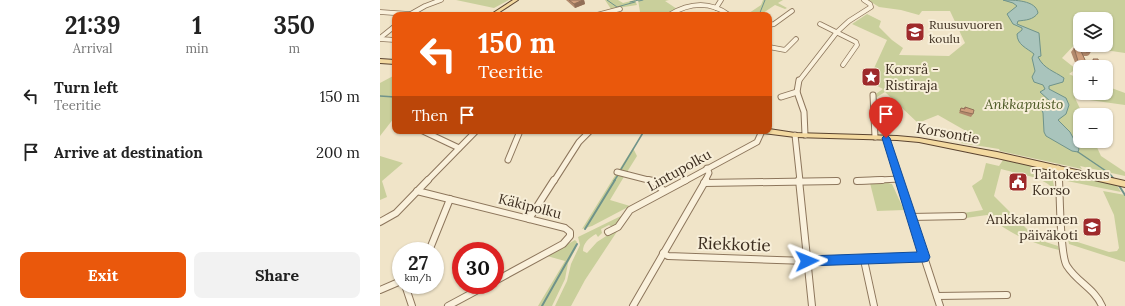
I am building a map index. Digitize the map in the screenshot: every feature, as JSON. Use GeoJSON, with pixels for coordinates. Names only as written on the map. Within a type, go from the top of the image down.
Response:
{"type":"FeatureCollection","features":[{"type":"Feature","properties":{"kind":"main road"},"geometry":{"type":"LineString","coordinates":[[497,12],[516,0]]}},
{"type":"Feature","properties":{"kind":"main road"},"geometry":{"type":"LineString","coordinates":[[380,61],[392,62]]}},
{"type":"Feature","properties":{"kind":"main road","name":"Korsontie"},"geometry":{"type":"LineString","coordinates":[[772,132],[795,135],[875,137],[919,140],[1058,168],[1124,184]]}},
{"type":"Feature","properties":{"kind":"street"},"geometry":{"type":"LineString","coordinates":[[414,12],[441,0]]}},
{"type":"Feature","properties":{"kind":"street"},"geometry":{"type":"LineString","coordinates":[[716,8],[721,0]]}},
{"type":"Feature","properties":{"kind":"street"},"geometry":{"type":"LineString","coordinates":[[805,135],[804,111],[797,92],[797,84],[802,73],[837,32],[849,21],[871,7],[870,4],[864,0]]}},
{"type":"Feature","properties":{"kind":"street"},"geometry":{"type":"LineString","coordinates":[[674,12],[680,8],[694,5],[716,8],[723,12]]}},
{"type":"Feature","properties":{"kind":"street"},"geometry":{"type":"LineString","coordinates":[[608,12],[620,9]]}},
{"type":"Feature","properties":{"kind":"street"},"geometry":{"type":"LineString","coordinates":[[772,24],[792,11]]}},
{"type":"Feature","properties":{"kind":"street"},"geometry":{"type":"LineString","coordinates":[[380,12],[392,13]]}},
{"type":"Feature","properties":{"kind":"street"},"geometry":{"type":"LineString","coordinates":[[820,24],[857,43],[843,66]]}},
{"type":"Feature","properties":{"kind":"street"},"geometry":{"type":"LineString","coordinates":[[380,38],[392,28]]}},
{"type":"Feature","properties":{"kind":"street"},"geometry":{"type":"LineString","coordinates":[[380,38],[392,40]]}},
{"type":"Feature","properties":{"kind":"street"},"geometry":{"type":"LineString","coordinates":[[772,48],[785,50],[796,39]]}},
{"type":"Feature","properties":{"kind":"street"},"geometry":{"type":"LineString","coordinates":[[781,97],[797,92]]}},
{"type":"Feature","properties":{"kind":"street"},"geometry":{"type":"LineString","coordinates":[[873,95],[875,137]]}},
{"type":"Feature","properties":{"kind":"street"},"geometry":{"type":"LineString","coordinates":[[428,134],[459,148]]}},
{"type":"Feature","properties":{"kind":"street"},"geometry":{"type":"LineString","coordinates":[[380,222],[396,213],[473,134]]}},
{"type":"Feature","properties":{"kind":"street"},"geometry":{"type":"LineString","coordinates":[[508,160],[519,134]]}},
{"type":"Feature","properties":{"kind":"street"},"geometry":{"type":"LineString","coordinates":[[529,219],[580,142],[587,134]]}},
{"type":"Feature","properties":{"kind":"street","name":"Lintupolku"},"geometry":{"type":"LineString","coordinates":[[608,232],[618,227],[630,210],[757,142],[761,134]]}},
{"type":"Feature","properties":{"kind":"street"},"geometry":{"type":"LineString","coordinates":[[795,135],[812,306]]}},
{"type":"Feature","properties":{"kind":"street"},"geometry":{"type":"LineString","coordinates":[[886,138],[940,306]]}},
{"type":"Feature","properties":{"kind":"street"},"geometry":{"type":"LineString","coordinates":[[633,306],[704,183],[709,172],[707,168]]}},
{"type":"Feature","properties":{"kind":"street"},"geometry":{"type":"LineString","coordinates":[[1058,168],[1064,260],[1071,272],[1097,296],[1102,306]]}},
{"type":"Feature","properties":{"kind":"street"},"geometry":{"type":"LineString","coordinates":[[617,172],[653,181],[664,191]]}},
{"type":"Feature","properties":{"kind":"street"},"geometry":{"type":"LineString","coordinates":[[857,181],[899,179]]}},
{"type":"Feature","properties":{"kind":"street"},"geometry":{"type":"LineString","coordinates":[[704,183],[837,181]]}},
{"type":"Feature","properties":{"kind":"street","name":"Käkipolku"},"geometry":{"type":"LineString","coordinates":[[417,191],[566,228],[570,232],[570,236],[563,244],[504,276]]}},
{"type":"Feature","properties":{"kind":"street"},"geometry":{"type":"LineString","coordinates":[[433,242],[450,199]]}},
{"type":"Feature","properties":{"kind":"street"},"geometry":{"type":"LineString","coordinates":[[911,217],[964,216]]}},
{"type":"Feature","properties":{"kind":"street","name":"Riekkotie"},"geometry":{"type":"LineString","coordinates":[[663,253],[668,256],[807,261],[924,257]]}},
{"type":"Feature","properties":{"kind":"street"},"geometry":{"type":"LineString","coordinates":[[864,260],[874,306]]}},
{"type":"Feature","properties":{"kind":"street"},"geometry":{"type":"LineString","coordinates":[[380,290],[392,285]]}},
{"type":"Feature","properties":{"kind":"street"},"geometry":{"type":"LineString","coordinates":[[408,294],[412,306]]}},
{"type":"Feature","properties":{"kind":"street"},"geometry":{"type":"LineString","coordinates":[[448,306],[470,294]]}},
{"type":"Feature","properties":{"kind":"street"},"geometry":{"type":"LineString","coordinates":[[937,296],[1008,295]]}},
{"type":"Feature","properties":{"kind":"green space"},"geometry":{"type":"Polygon","coordinates":[[[456,0],[509,0],[494,8],[456,0]]]}},
{"type":"Feature","properties":{"kind":"green space"},"geometry":{"type":"Polygon","coordinates":[[[605,0],[618,0],[623,3],[635,0],[637,5],[611,9],[605,0]]]}},
{"type":"Feature","properties":{"kind":"green space"},"geometry":{"type":"Polygon","coordinates":[[[638,0],[669,0],[665,1],[677,9],[672,12],[640,12],[638,0]]]}},
{"type":"Feature","properties":{"kind":"green space"},"geometry":{"type":"Polygon","coordinates":[[[763,0],[783,0],[778,3],[787,8],[785,9],[775,5],[764,12],[750,12],[761,5],[763,0]]]}},
{"type":"Feature","properties":{"kind":"green space","name":"Ankkapuisto"},"geometry":{"type":"Polygon","coordinates":[[[868,0],[1125,0],[1125,53],[1113,51],[1113,12],[1073,12],[1073,46],[1062,58],[1073,67],[1073,71],[1069,74],[1073,76],[1073,100],[1076,100],[1080,108],[1073,108],[1073,148],[1097,148],[1101,156],[1125,172],[1125,176],[1080,166],[1082,169],[1000,151],[999,149],[961,143],[966,131],[938,115],[918,123],[885,92],[877,97],[874,95],[883,89],[866,80],[870,77],[887,40],[852,24],[867,14],[881,21],[879,27],[892,40],[903,48],[899,55],[949,56],[965,43],[950,11],[922,11],[919,15],[901,10],[879,7],[868,0]]]}},
{"type":"Feature","properties":{"kind":"green space"},"geometry":{"type":"Polygon","coordinates":[[[392,77],[392,121],[380,136],[380,83],[392,77]]]}},
{"type":"Feature","properties":{"kind":"green space","name":"Ankkapuisto"},"geometry":{"type":"Polygon","coordinates":[[[1113,89],[1125,93],[1125,105],[1089,100],[1113,100],[1113,89]]]}},
{"type":"Feature","properties":{"kind":"green space"},"geometry":{"type":"Polygon","coordinates":[[[633,148],[637,156],[627,172],[619,170],[633,148]]]}},
{"type":"Feature","properties":{"kind":"green space"},"geometry":{"type":"Polygon","coordinates":[[[380,156],[403,163],[382,181],[387,197],[380,200],[380,156]]]}},
{"type":"Feature","properties":{"kind":"green space"},"geometry":{"type":"Polygon","coordinates":[[[1003,160],[1051,170],[1055,192],[1051,187],[1039,179],[1001,169],[994,196],[1027,229],[1030,237],[1058,246],[1059,250],[1021,237],[987,215],[966,218],[963,213],[983,210],[972,186],[982,179],[986,163],[999,166],[1003,160]]]}},
{"type":"Feature","properties":{"kind":"green space"},"geometry":{"type":"Polygon","coordinates":[[[1062,171],[1116,184],[1121,192],[1062,180],[1062,171]]]}},
{"type":"Feature","properties":{"kind":"green space"},"geometry":{"type":"Polygon","coordinates":[[[616,174],[625,175],[610,200],[630,206],[592,226],[582,229],[616,174]]]}},
{"type":"Feature","properties":{"kind":"green space"},"geometry":{"type":"Polygon","coordinates":[[[870,183],[892,184],[904,210],[877,211],[870,183]]]}},
{"type":"Feature","properties":{"kind":"green space"},"geometry":{"type":"Polygon","coordinates":[[[1103,191],[1125,195],[1125,262],[1069,244],[1068,239],[1109,252],[1117,251],[1119,248],[1114,215],[1103,191]]]}},
{"type":"Feature","properties":{"kind":"green space"},"geometry":{"type":"Polygon","coordinates":[[[623,215],[614,228],[609,225],[601,229],[602,233],[598,237],[596,234],[587,241],[583,251],[587,253],[597,242],[617,229],[618,230],[585,280],[571,306],[555,306],[567,281],[571,264],[580,245],[578,237],[623,215]]]}},
{"type":"Feature","properties":{"kind":"green space"},"geometry":{"type":"Polygon","coordinates":[[[575,240],[577,242],[576,248],[568,263],[565,279],[552,306],[538,306],[565,261],[547,256],[575,240]]]}},
{"type":"Feature","properties":{"kind":"water"},"geometry":{"type":"Polygon","coordinates":[[[1003,0],[1029,3],[1033,5],[1038,13],[1029,19],[1018,21],[1017,24],[1039,33],[1041,56],[1038,57],[1040,61],[1046,67],[1064,78],[1063,82],[1049,86],[1049,89],[1066,98],[1069,105],[1066,114],[1058,120],[1070,132],[1073,138],[1073,148],[1078,148],[1078,152],[1072,151],[1046,136],[1044,132],[1043,113],[1040,105],[1051,102],[1040,92],[1045,89],[1043,85],[1034,82],[1032,77],[1035,71],[1032,58],[1034,54],[1023,46],[1017,38],[1017,34],[1022,30],[1022,28],[1013,24],[1007,14],[1017,6],[1003,0]]]}},
{"type":"Feature","properties":{"kind":"building"},"geometry":{"type":"Polygon","coordinates":[[[569,0],[583,0],[574,4],[569,0]]]}},
{"type":"Feature","properties":{"kind":"building"},"geometry":{"type":"Polygon","coordinates":[[[1075,52],[1081,52],[1085,60],[1078,60],[1075,52]]]}},
{"type":"Feature","properties":{"kind":"building"},"geometry":{"type":"Polygon","coordinates":[[[965,107],[974,110],[973,114],[960,111],[961,108],[965,109],[965,107]]]}},
{"type":"Feature","properties":{"kind":"waterway"},"geometry":{"type":"LineString","coordinates":[[607,0],[617,7],[635,2]]}},
{"type":"Feature","properties":{"kind":"waterway"},"geometry":{"type":"LineString","coordinates":[[630,2],[639,0]]}},
{"type":"Feature","properties":{"kind":"waterway"},"geometry":{"type":"LineString","coordinates":[[639,1],[643,0]]}},
{"type":"Feature","properties":{"kind":"waterway"},"geometry":{"type":"LineString","coordinates":[[760,12],[765,0]]}},
{"type":"Feature","properties":{"kind":"waterway"},"geometry":{"type":"LineString","coordinates":[[380,96],[392,97]]}},
{"type":"Feature","properties":{"kind":"waterway"},"geometry":{"type":"LineString","coordinates":[[620,171],[642,134]]}},
{"type":"Feature","properties":{"kind":"waterway"},"geometry":{"type":"LineString","coordinates":[[1078,152],[1109,173],[1115,180]]}},
{"type":"Feature","properties":{"kind":"waterway"},"geometry":{"type":"LineString","coordinates":[[614,181],[618,175]]}},
{"type":"Feature","properties":{"kind":"waterway"},"geometry":{"type":"LineString","coordinates":[[585,229],[615,180]]}},
{"type":"Feature","properties":{"kind":"waterway"},"geometry":{"type":"LineString","coordinates":[[1118,184],[1125,195]]}},
{"type":"Feature","properties":{"kind":"waterway"},"geometry":{"type":"LineString","coordinates":[[542,306],[577,244]]}},
{"type":"Feature","properties":{"kind":"place","name":"Ruusuvuoren koulu"},"geometry":{"type":"Point","coordinates":[915,32]}},
{"type":"Feature","properties":{"kind":"place","name":"Korsrå - Ristiraja"},"geometry":{"type":"Point","coordinates":[871,77]}},
{"type":"Feature","properties":{"kind":"place","name":"Taitokeskus Korso"},"geometry":{"type":"Point","coordinates":[1018,182]}},
{"type":"Feature","properties":{"kind":"place","name":"Ankkalammen päiväkoti"},"geometry":{"type":"Point","coordinates":[1092,227]}},
{"type":"Feature","properties":{"kind":"route"},"geometry":{"type":"LineString","coordinates":[[807,261],[924,257],[886,138]]}}]}
